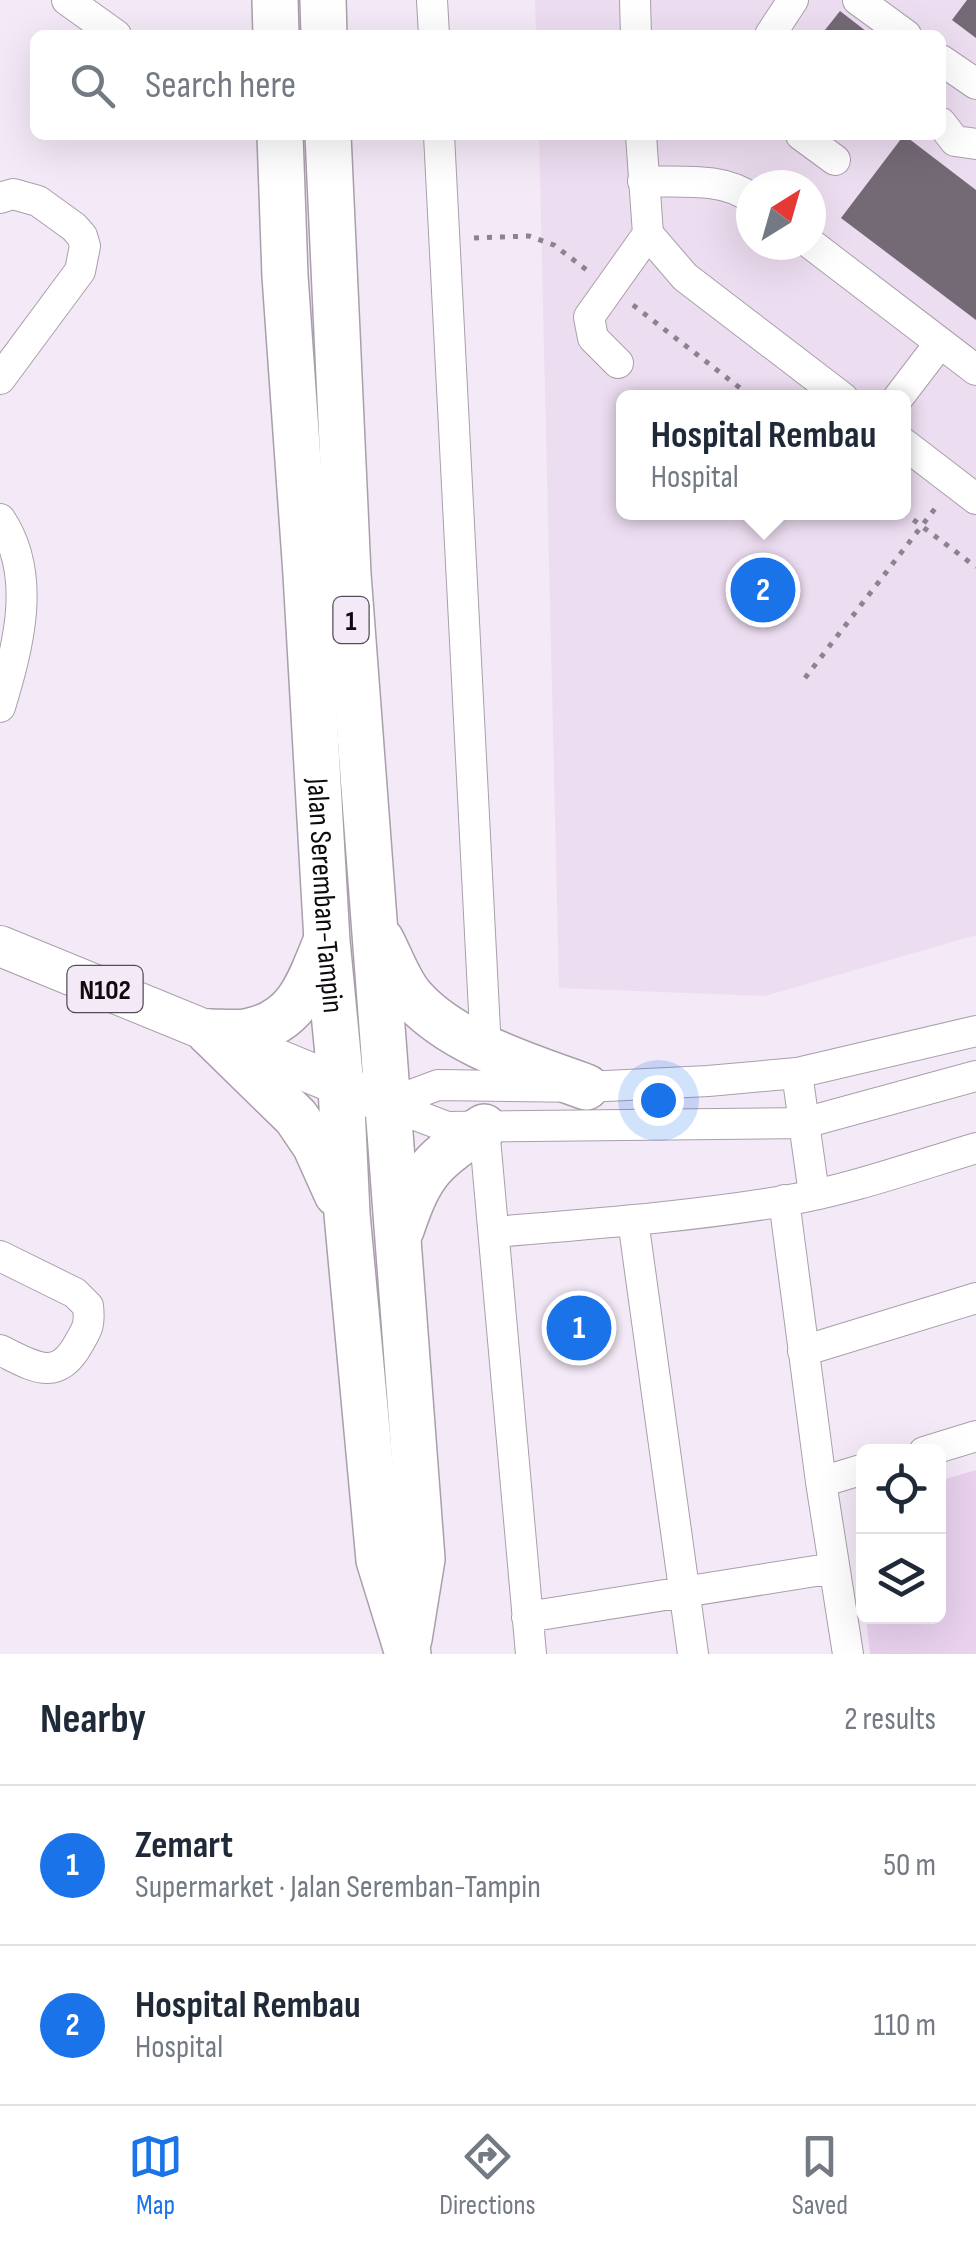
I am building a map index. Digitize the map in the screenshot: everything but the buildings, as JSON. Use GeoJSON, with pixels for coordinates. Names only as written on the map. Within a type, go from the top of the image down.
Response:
{"type":"FeatureCollection","features":[{"type":"Feature","properties":{"kind":"highway"},"geometry":{"type":"LineString","coordinates":[[276,0],[276,30]]}},
{"type":"Feature","properties":{"kind":"highway"},"geometry":{"type":"LineString","coordinates":[[323,0],[324,30]]}},
{"type":"Feature","properties":{"kind":"highway","name":"Jalan Seremban-Tampin"},"geometry":{"type":"LineString","coordinates":[[280,140],[346,1214],[379,1560],[407,1653]]}},
{"type":"Feature","properties":{"kind":"highway","name":"Jalan Seremban-Tampin"},"geometry":{"type":"LineString","coordinates":[[328,140],[348,574],[422,1559],[407,1653]]}},
{"type":"Feature","properties":{"kind":"highway"},"geometry":{"type":"LineString","coordinates":[[373,925],[409,994],[440,1021],[486,1050],[586,1087]]}},
{"type":"Feature","properties":{"kind":"highway"},"geometry":{"type":"LineString","coordinates":[[210,1032],[248,1032],[289,1012],[303,996],[327,941]]}},
{"type":"Feature","properties":{"kind":"highway"},"geometry":{"type":"LineString","coordinates":[[210,1032],[296,1117],[315,1145],[346,1214]]}},
{"type":"Feature","properties":{"kind":"highway"},"geometry":{"type":"LineString","coordinates":[[397,1241],[424,1174],[441,1156],[484,1126]]}},
{"type":"Feature","properties":{"kind":"main road","name":"N102"},"geometry":{"type":"LineString","coordinates":[[0,946],[387,1104]]}},
{"type":"Feature","properties":{"kind":"street"},"geometry":{"type":"LineString","coordinates":[[67,0],[109,30]]}},
{"type":"Feature","properties":{"kind":"street"},"geometry":{"type":"LineString","coordinates":[[432,0],[434,30]]}},
{"type":"Feature","properties":{"kind":"street"},"geometry":{"type":"LineString","coordinates":[[635,0],[636,30]]}},
{"type":"Feature","properties":{"kind":"street"},"geometry":{"type":"LineString","coordinates":[[773,30],[793,0]]}},
{"type":"Feature","properties":{"kind":"street"},"geometry":{"type":"LineString","coordinates":[[858,0],[897,30]]}},
{"type":"Feature","properties":{"kind":"street"},"geometry":{"type":"LineString","coordinates":[[946,63],[976,84]]}},
{"type":"Feature","properties":{"kind":"street"},"geometry":{"type":"LineString","coordinates":[[946,129],[955,141],[976,144]]}},
{"type":"Feature","properties":{"kind":"street"},"geometry":{"type":"LineString","coordinates":[[439,140],[486,1050]]}},
{"type":"Feature","properties":{"kind":"street"},"geometry":{"type":"LineString","coordinates":[[641,140],[648,234],[685,277],[833,390]]}},
{"type":"Feature","properties":{"kind":"street"},"geometry":{"type":"LineString","coordinates":[[807,140],[835,160]]}},
{"type":"Feature","properties":{"kind":"street"},"geometry":{"type":"LineString","coordinates":[[643,181],[721,184],[736,188]]}},
{"type":"Feature","properties":{"kind":"street"},"geometry":{"type":"LineString","coordinates":[[0,198],[13,194],[38,201],[74,227],[85,246],[80,270],[0,379]]}},
{"type":"Feature","properties":{"kind":"street"},"geometry":{"type":"LineString","coordinates":[[618,363],[593,338],[589,317],[648,234]]}},
{"type":"Feature","properties":{"kind":"street"},"geometry":{"type":"LineString","coordinates":[[826,256],[976,370]]}},
{"type":"Feature","properties":{"kind":"street"},"geometry":{"type":"LineString","coordinates":[[904,390],[940,343]]}},
{"type":"Feature","properties":{"kind":"street"},"geometry":{"type":"LineString","coordinates":[[911,449],[966,491]]}},
{"type":"Feature","properties":{"kind":"street"},"geometry":{"type":"LineString","coordinates":[[0,520],[19,559],[23,595],[13,663],[0,706]]}},
{"type":"Feature","properties":{"kind":"street"},"geometry":{"type":"LineString","coordinates":[[387,1104],[438,1084],[586,1087],[797,1073],[976,1030]]}},
{"type":"Feature","properties":{"kind":"street"},"geometry":{"type":"LineString","coordinates":[[797,1073],[804,1123],[800,1197],[803,1351],[848,1654]]}},
{"type":"Feature","properties":{"kind":"street"},"geometry":{"type":"LineString","coordinates":[[387,1104],[447,1127],[804,1123],[976,1076]]}},
{"type":"Feature","properties":{"kind":"street"},"geometry":{"type":"LineString","coordinates":[[484,1126],[531,1654]]}},
{"type":"Feature","properties":{"kind":"street"},"geometry":{"type":"LineString","coordinates":[[494,1232],[632,1220],[800,1197],[976,1148]]}},
{"type":"Feature","properties":{"kind":"street"},"geometry":{"type":"LineString","coordinates":[[632,1220],[694,1654]]}},
{"type":"Feature","properties":{"kind":"street"},"geometry":{"type":"LineString","coordinates":[[0,1256],[75,1294],[88,1306],[90,1324],[71,1358],[56,1368],[37,1368],[0,1350]]}},
{"type":"Feature","properties":{"kind":"street"},"geometry":{"type":"LineString","coordinates":[[803,1351],[976,1298]]}},
{"type":"Feature","properties":{"kind":"street"},"geometry":{"type":"LineString","coordinates":[[946,1445],[976,1436]]}},
{"type":"Feature","properties":{"kind":"street"},"geometry":{"type":"LineString","coordinates":[[821,1482],[856,1471]]}},
{"type":"Feature","properties":{"kind":"street"},"geometry":{"type":"LineString","coordinates":[[526,1616],[834,1568]]}},
{"type":"Feature","properties":{"kind":"path"},"geometry":{"type":"LineString","coordinates":[[805,678],[921,526],[966,491]]}},
{"type":"Feature","properties":{"kind":"path"},"geometry":{"type":"LineString","coordinates":[[911,518],[976,567]]}},
{"type":"Feature","properties":{"kind":"shaded area"},"geometry":{"type":"Polygon","coordinates":[[[535,0],[976,0],[976,935],[765,996],[559,988],[539,140],[946,140],[946,30],[536,30],[535,0]]]}},
{"type":"Feature","properties":{"kind":"shaded area"},"geometry":{"type":"Polygon","coordinates":[[[976,1470],[976,1654],[870,1654],[867,1624],[946,1624],[946,1479],[976,1470]]]}},
{"type":"Feature","properties":{"kind":"place","name":"Hospital Rembau"},"geometry":{"type":"Point","coordinates":[763,590]}},
{"type":"Feature","properties":{"kind":"place","name":"Zemart"},"geometry":{"type":"Point","coordinates":[579,1328]}}]}
